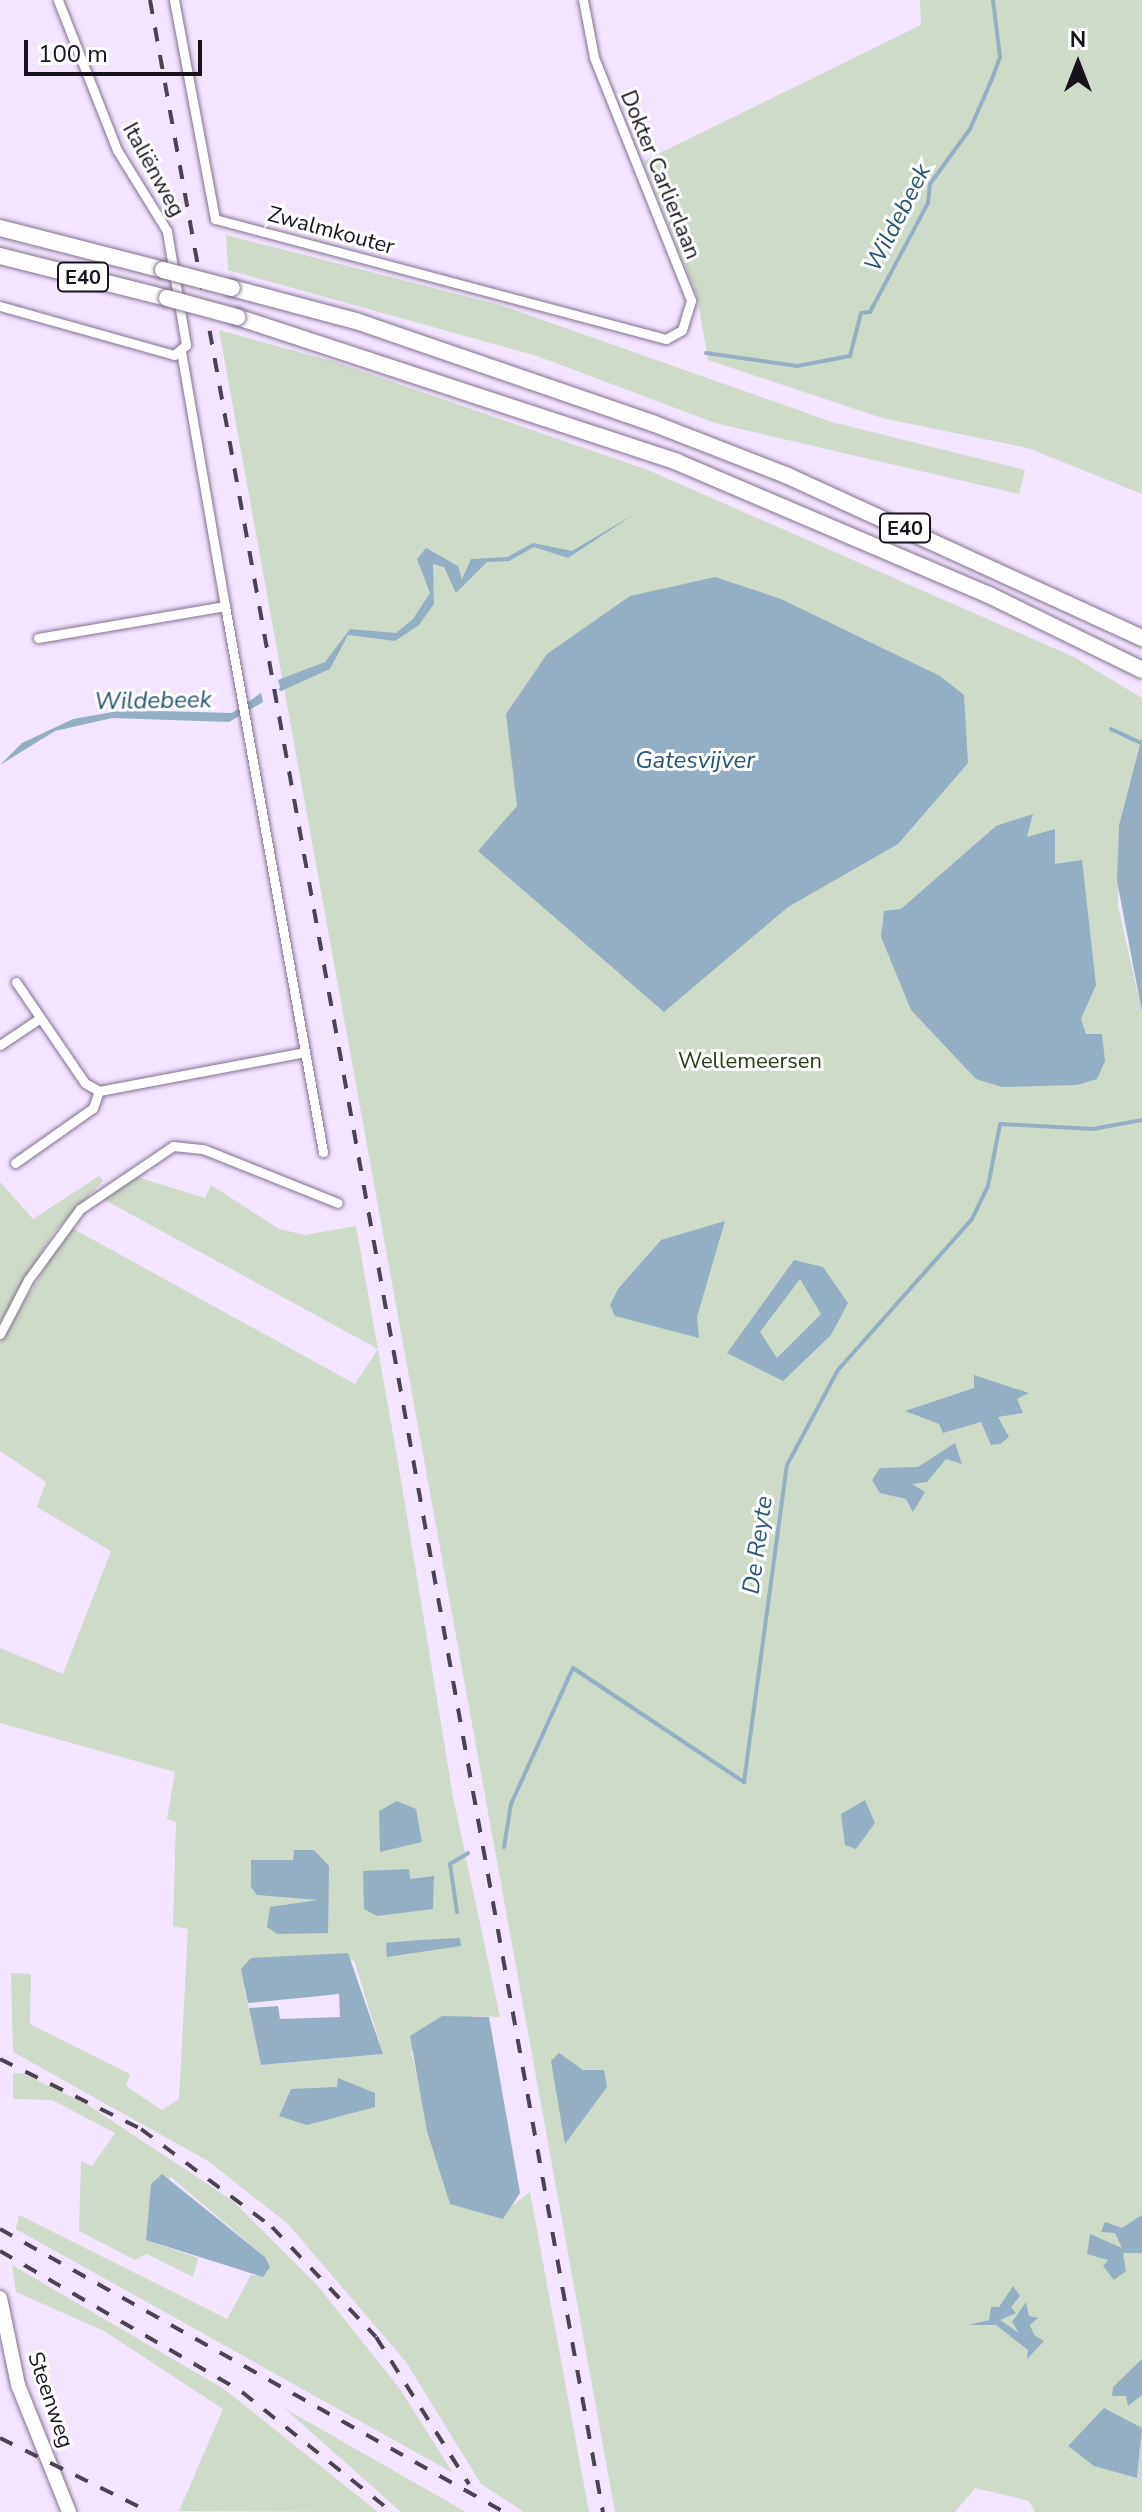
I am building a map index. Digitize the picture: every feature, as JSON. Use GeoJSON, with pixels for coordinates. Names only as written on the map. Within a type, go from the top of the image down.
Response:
{"type":"FeatureCollection","features":[{"type":"Feature","properties":{"kind":"highway","name":"E40"},"geometry":{"type":"LineString","coordinates":[[0,228],[356,321],[655,424],[1142,638]]}},
{"type":"Feature","properties":{"kind":"highway","name":"E40"},"geometry":{"type":"LineString","coordinates":[[0,256],[237,317],[644,449],[1108,651],[1142,670]]}},
{"type":"Feature","properties":{"kind":"main road","name":"Steenweg"},"geometry":{"type":"LineString","coordinates":[[0,2298],[18,2385],[69,2512]]}},
{"type":"Feature","properties":{"kind":"street","name":"Italiënweg"},"geometry":{"type":"LineString","coordinates":[[58,0],[117,150],[167,231],[184,317],[181,351],[323,1152]]}},
{"type":"Feature","properties":{"kind":"street","name":"Zwalmkouter"},"geometry":{"type":"LineString","coordinates":[[174,0],[215,219],[651,341]]}},
{"type":"Feature","properties":{"kind":"street","name":"Dokter Carlierlaan"},"geometry":{"type":"LineString","coordinates":[[583,0],[594,57],[691,300],[682,330],[651,341]]}},
{"type":"Feature","properties":{"kind":"street"},"geometry":{"type":"LineString","coordinates":[[0,306],[181,351]]}},
{"type":"Feature","properties":{"kind":"street"},"geometry":{"type":"LineString","coordinates":[[38,638],[225,606]]}},
{"type":"Feature","properties":{"kind":"street"},"geometry":{"type":"LineString","coordinates":[[16,982],[85,1083],[99,1091],[305,1052]]}},
{"type":"Feature","properties":{"kind":"street"},"geometry":{"type":"LineString","coordinates":[[0,1045],[40,1018]]}},
{"type":"Feature","properties":{"kind":"street"},"geometry":{"type":"LineString","coordinates":[[15,1163],[93,1108],[99,1091]]}},
{"type":"Feature","properties":{"kind":"street"},"geometry":{"type":"LineString","coordinates":[[0,1334],[28,1280],[80,1209],[173,1146],[203,1149],[338,1203]]}},
{"type":"Feature","properties":{"kind":"green space"},"geometry":{"type":"Polygon","coordinates":[[[920,0],[1142,0],[1142,494],[1028,448],[882,418],[708,360],[697,296],[644,161],[921,25],[920,0]]]}},
{"type":"Feature","properties":{"kind":"green space"},"geometry":{"type":"Polygon","coordinates":[[[226,235],[500,305],[832,422],[1025,470],[1019,494],[715,423],[537,356],[228,270],[226,235]]]}},
{"type":"Feature","properties":{"kind":"green space","name":"Wellemeersen"},"geometry":{"type":"Polygon","coordinates":[[[219,330],[335,362],[648,470],[1074,657],[1142,698],[1142,737],[1119,825],[1118,906],[1142,1012],[1142,2512],[1035,2512],[1029,2501],[975,2488],[955,2512],[615,2512],[219,330]]]}},
{"type":"Feature","properties":{"kind":"green space"},"geometry":{"type":"Polygon","coordinates":[[[99,1176],[103,1181],[53,1233],[0,1326],[0,1182],[33,1219],[99,1176]]]}},
{"type":"Feature","properties":{"kind":"green space"},"geometry":{"type":"Polygon","coordinates":[[[134,1176],[205,1198],[211,1185],[279,1229],[305,1235],[356,1226],[378,1349],[101,1198],[134,1176]]]}},
{"type":"Feature","properties":{"kind":"green space"},"geometry":{"type":"Polygon","coordinates":[[[70,1227],[355,1384],[378,1349],[453,1797],[500,2017],[474,2016],[411,2052],[450,2204],[504,2212],[530,2192],[589,2512],[524,2512],[481,2484],[406,2362],[288,2224],[208,2161],[13,2052],[11,1973],[31,1974],[30,2024],[130,2074],[126,2086],[162,2110],[179,2099],[188,1929],[173,1926],[176,1822],[167,1819],[175,1772],[0,1723],[0,1648],[63,1674],[111,1551],[37,1507],[46,1482],[0,1451],[0,1342],[70,1227]],[[354,1960],[244,1987],[261,2065],[383,2054],[354,1960]]]}},
{"type":"Feature","properties":{"kind":"green space"},"geometry":{"type":"Polygon","coordinates":[[[22,2073],[88,2105],[233,2201],[318,2286],[400,2389],[453,2473],[16,2229],[19,2215],[227,2319],[251,2275],[263,2276],[265,2257],[171,2177],[151,2195],[146,2240],[198,2258],[193,2277],[147,2254],[135,2260],[79,2231],[81,2161],[92,2166],[115,2133],[52,2100],[13,2099],[13,2074],[22,2073]]]}},
{"type":"Feature","properties":{"kind":"green space"},"geometry":{"type":"Polygon","coordinates":[[[12,2265],[224,2389],[378,2512],[179,2511],[223,2409],[104,2331],[16,2292],[12,2265]]]}},
{"type":"Feature","properties":{"kind":"green space"},"geometry":{"type":"Polygon","coordinates":[[[284,2408],[466,2512],[401,2512],[284,2408]]]}},
{"type":"Feature","properties":{"kind":"water"},"geometry":{"type":"Polygon","coordinates":[[[636,513],[568,558],[534,547],[509,561],[487,562],[456,593],[444,567],[433,564],[434,604],[419,625],[395,641],[348,635],[330,669],[281,691],[278,680],[325,662],[350,629],[396,633],[413,619],[430,593],[417,559],[426,548],[458,566],[462,579],[471,559],[507,557],[533,543],[572,551],[636,513]]]}},
{"type":"Feature","properties":{"kind":"water","name":"Gatesvijver"},"geometry":{"type":"Polygon","coordinates":[[[715,577],[781,599],[940,676],[964,695],[968,763],[898,844],[788,907],[664,1012],[478,851],[517,806],[506,714],[547,654],[630,596],[715,577]]]}},
{"type":"Feature","properties":{"kind":"water"},"geometry":{"type":"Polygon","coordinates":[[[261,693],[263,702],[229,722],[112,718],[55,731],[0,765],[22,743],[73,719],[124,710],[232,713],[261,693]]]}},
{"type":"Feature","properties":{"kind":"water"},"geometry":{"type":"Polygon","coordinates":[[[1142,737],[1142,1012],[1117,881],[1119,825],[1142,737]]]}},
{"type":"Feature","properties":{"kind":"water"},"geometry":{"type":"Polygon","coordinates":[[[1033,814],[1027,837],[1055,829],[1055,864],[1082,860],[1096,985],[1081,1019],[1086,1034],[1102,1034],[1105,1061],[1097,1079],[1077,1085],[1002,1087],[976,1079],[911,1010],[881,937],[884,911],[901,909],[996,826],[1033,814]]]}},
{"type":"Feature","properties":{"kind":"water"},"geometry":{"type":"Polygon","coordinates":[[[725,1221],[697,1317],[699,1338],[615,1316],[610,1305],[618,1289],[661,1240],[725,1221]]]}},
{"type":"Feature","properties":{"kind":"water"},"geometry":{"type":"Polygon","coordinates":[[[794,1260],[823,1267],[848,1303],[831,1335],[783,1381],[727,1353],[794,1260]],[[800,1279],[760,1332],[777,1358],[821,1314],[800,1279]]]}},
{"type":"Feature","properties":{"kind":"water"},"geometry":{"type":"Polygon","coordinates":[[[974,1375],[1029,1393],[1017,1399],[1023,1413],[998,1417],[1009,1437],[1000,1444],[991,1445],[981,1422],[943,1433],[939,1424],[905,1411],[974,1388],[974,1375]]]}},
{"type":"Feature","properties":{"kind":"water"},"geometry":{"type":"Polygon","coordinates":[[[955,1443],[962,1464],[946,1459],[927,1482],[912,1484],[925,1492],[913,1512],[906,1499],[880,1493],[872,1480],[880,1468],[918,1467],[955,1443]]]}},
{"type":"Feature","properties":{"kind":"water"},"geometry":{"type":"Polygon","coordinates":[[[865,1800],[875,1823],[856,1849],[845,1845],[841,1814],[865,1800]]]}},
{"type":"Feature","properties":{"kind":"water"},"geometry":{"type":"Polygon","coordinates":[[[397,1801],[416,1809],[422,1842],[380,1852],[379,1811],[397,1801]]]}},
{"type":"Feature","properties":{"kind":"water"},"geometry":{"type":"Polygon","coordinates":[[[294,1850],[314,1850],[329,1866],[328,1933],[277,1934],[267,1927],[270,1907],[318,1900],[257,1895],[251,1887],[251,1860],[293,1860],[294,1850]]]}},
{"type":"Feature","properties":{"kind":"water"},"geometry":{"type":"Polygon","coordinates":[[[409,1869],[410,1879],[434,1876],[433,1909],[377,1916],[364,1909],[363,1871],[409,1869]]]}},
{"type":"Feature","properties":{"kind":"water"},"geometry":{"type":"Polygon","coordinates":[[[460,1938],[461,1946],[387,1957],[386,1943],[460,1938]]]}},
{"type":"Feature","properties":{"kind":"water"},"geometry":{"type":"Polygon","coordinates":[[[348,1953],[383,2054],[261,2065],[249,2008],[278,2006],[280,2019],[340,2017],[339,1994],[248,2003],[241,1969],[251,1958],[348,1953]]]}},
{"type":"Feature","properties":{"kind":"water"},"geometry":{"type":"Polygon","coordinates":[[[442,2016],[489,2017],[520,2193],[503,2219],[450,2204],[427,2131],[410,2036],[442,2016]]]}},
{"type":"Feature","properties":{"kind":"water"},"geometry":{"type":"Polygon","coordinates":[[[559,2053],[583,2070],[604,2070],[607,2087],[565,2144],[551,2061],[559,2053]]]}},
{"type":"Feature","properties":{"kind":"water"},"geometry":{"type":"Polygon","coordinates":[[[338,2078],[375,2093],[375,2107],[307,2125],[279,2116],[291,2089],[337,2087],[338,2078]]]}},
{"type":"Feature","properties":{"kind":"water"},"geometry":{"type":"Polygon","coordinates":[[[162,2174],[265,2257],[270,2267],[263,2277],[146,2240],[151,2184],[162,2174]]]}},
{"type":"Feature","properties":{"kind":"water"},"geometry":{"type":"Polygon","coordinates":[[[1142,2215],[1142,2253],[1123,2253],[1126,2271],[1114,2280],[1103,2266],[1108,2260],[1087,2254],[1090,2234],[1122,2248],[1115,2233],[1101,2232],[1105,2222],[1122,2228],[1142,2215]]]}},
{"type":"Feature","properties":{"kind":"water"},"geometry":{"type":"Polygon","coordinates":[[[1013,2286],[1020,2296],[1011,2307],[1016,2313],[1000,2320],[1019,2333],[1012,2322],[1026,2302],[1029,2316],[1038,2318],[1030,2325],[1034,2335],[1044,2341],[1027,2359],[1028,2350],[996,2325],[969,2325],[989,2320],[991,2307],[999,2307],[1013,2286]]]}},
{"type":"Feature","properties":{"kind":"water"},"geometry":{"type":"Polygon","coordinates":[[[1142,2359],[1142,2395],[1128,2406],[1126,2396],[1112,2396],[1113,2387],[1142,2359]]]}},
{"type":"Feature","properties":{"kind":"water"},"geometry":{"type":"Polygon","coordinates":[[[1104,2408],[1142,2428],[1137,2478],[1094,2466],[1068,2446],[1104,2408]]]}},
{"type":"Feature","properties":{"kind":"waterway","name":"Wildebeek"},"geometry":{"type":"LineString","coordinates":[[706,353],[797,366],[850,356],[861,313],[870,312],[928,203],[930,184],[970,129],[992,79],[1000,57],[993,0]]}},
{"type":"Feature","properties":{"kind":"waterway","name":"Wildebeek"},"geometry":{"type":"LineString","coordinates":[[281,689],[314,671]]}},
{"type":"Feature","properties":{"kind":"waterway"},"geometry":{"type":"LineString","coordinates":[[1111,729],[1139,742]]}},
{"type":"Feature","properties":{"kind":"waterway","name":"De Reyte"},"geometry":{"type":"LineString","coordinates":[[504,1847],[511,1804],[573,1668],[744,1782],[787,1465],[838,1370],[972,1219],[988,1186],[1000,1124],[1093,1129],[1142,1120]]}},
{"type":"Feature","properties":{"kind":"waterway","name":"De Reyte"},"geometry":{"type":"LineString","coordinates":[[457,1912],[450,1864],[468,1853]]}},
{"type":"Feature","properties":{"kind":"railway"},"geometry":{"type":"LineString","coordinates":[[150,0],[603,2512]]}},
{"type":"Feature","properties":{"kind":"railway"},"geometry":{"type":"LineString","coordinates":[[0,2059],[141,2129],[272,2227],[376,2337],[469,2484]]}},
{"type":"Feature","properties":{"kind":"railway"},"geometry":{"type":"LineString","coordinates":[[0,2229],[504,2512]]}},
{"type":"Feature","properties":{"kind":"railway"},"geometry":{"type":"LineString","coordinates":[[0,2251],[242,2392],[392,2512]]}},
{"type":"Feature","properties":{"kind":"railway"},"geometry":{"type":"LineString","coordinates":[[0,2438],[150,2512]]}}]}
